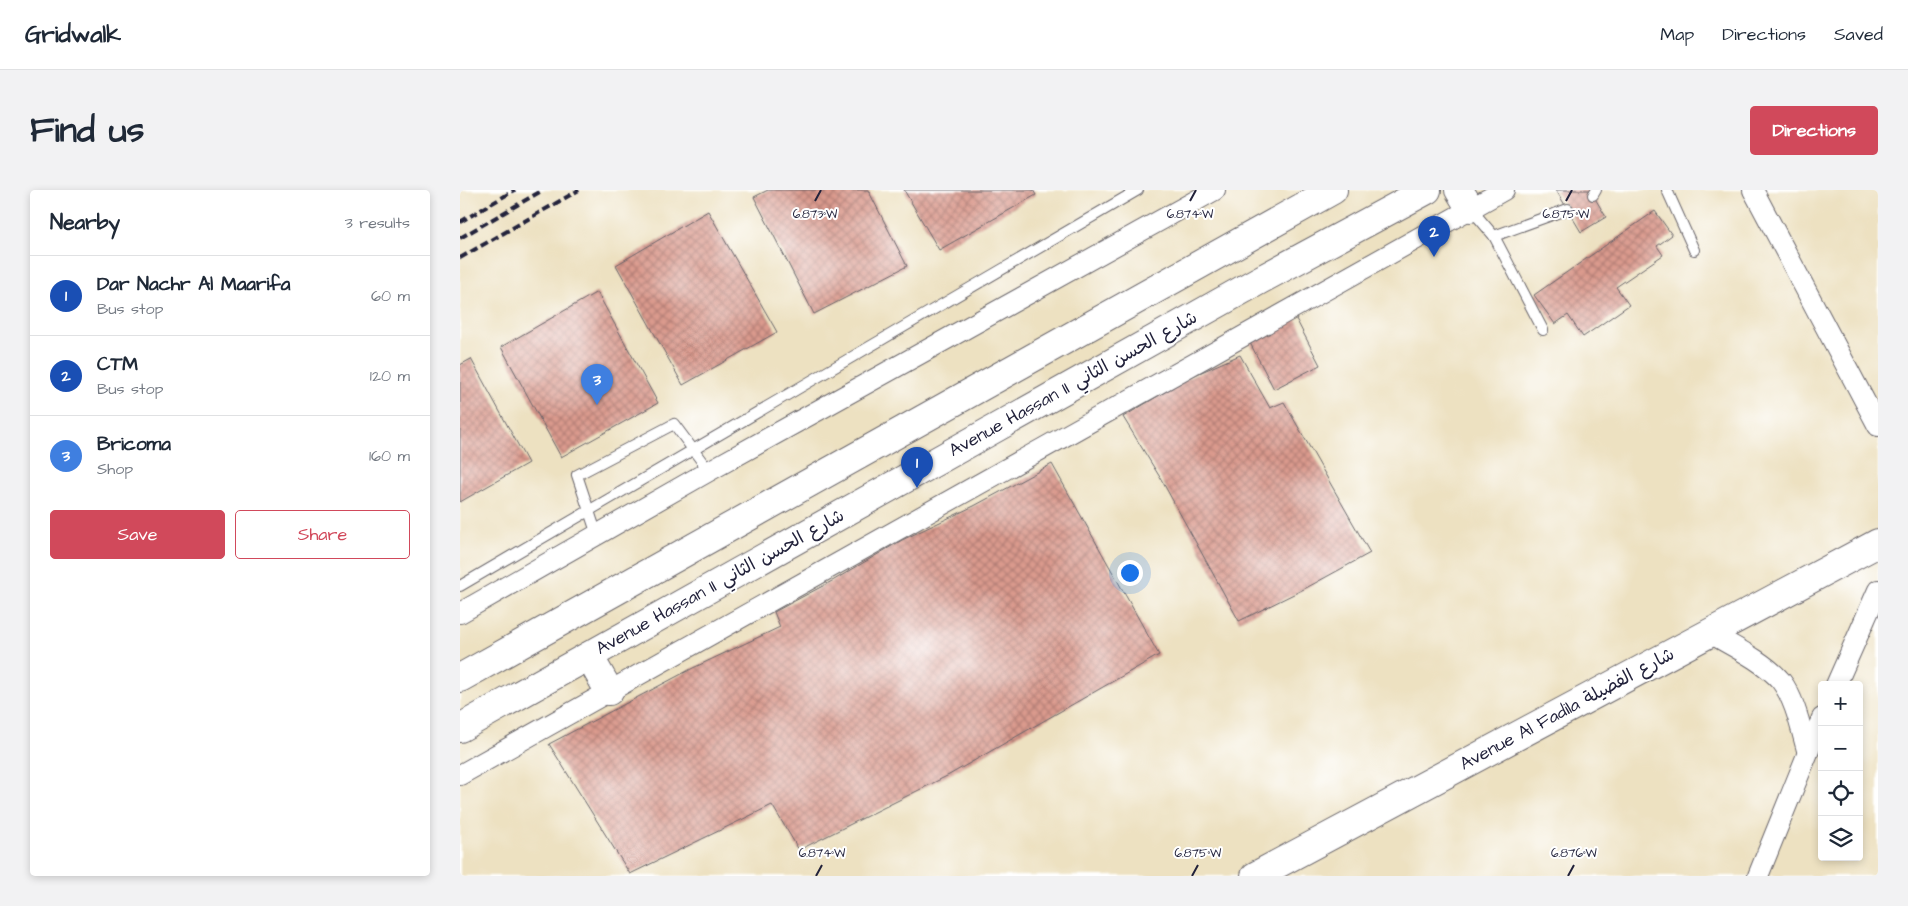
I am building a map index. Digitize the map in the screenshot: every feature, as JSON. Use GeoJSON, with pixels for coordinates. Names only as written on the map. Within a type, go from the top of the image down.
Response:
{"type":"FeatureCollection","features":[{"type":"Feature","properties":{"kind":"main road"},"geometry":{"type":"LineString","coordinates":[[460,678],[1333,190]]}},
{"type":"Feature","properties":{"kind":"main road","name":"Avenue Hassan II شارع الحسن الثاني"},"geometry":{"type":"LineString","coordinates":[[460,728],[1260,280],[1427,190]]}},
{"type":"Feature","properties":{"kind":"main road","name":"Avenue Al Fadila شارع الفضيلة"},"geometry":{"type":"LineString","coordinates":[[1255,876],[1878,543]]}},
{"type":"Feature","properties":{"kind":"main road"},"geometry":{"type":"LineString","coordinates":[[589,656],[609,691]]}},
{"type":"Feature","properties":{"kind":"street"},"geometry":{"type":"LineString","coordinates":[[460,613],[709,471],[1215,190]]}},
{"type":"Feature","properties":{"kind":"street"},"geometry":{"type":"LineString","coordinates":[[460,774],[609,691],[1465,199],[1504,190]]}},
{"type":"Feature","properties":{"kind":"street"},"geometry":{"type":"LineString","coordinates":[[1753,190],[1878,426]]}},
{"type":"Feature","properties":{"kind":"street"},"geometry":{"type":"LineString","coordinates":[[1838,681],[1878,590]]}},
{"type":"Feature","properties":{"kind":"street"},"geometry":{"type":"LineString","coordinates":[[1710,633],[1754,659],[1781,682],[1795,709],[1807,750]]}},
{"type":"Feature","properties":{"kind":"street"},"geometry":{"type":"LineString","coordinates":[[1758,876],[1818,726]]}},
{"type":"Feature","properties":{"kind":"lane"},"geometry":{"type":"LineString","coordinates":[[460,586],[1138,190]]}},
{"type":"Feature","properties":{"kind":"lane"},"geometry":{"type":"LineString","coordinates":[[1666,190],[1694,250]]}},
{"type":"Feature","properties":{"kind":"lane"},"geometry":{"type":"LineString","coordinates":[[1465,199],[1494,236],[1544,330]]}},
{"type":"Feature","properties":{"kind":"lane"},"geometry":{"type":"LineString","coordinates":[[1494,236],[1568,209]]}},
{"type":"Feature","properties":{"kind":"lane"},"geometry":{"type":"LineString","coordinates":[[597,535],[577,475],[674,424],[709,471]]}},
{"type":"Feature","properties":{"kind":"building"},"geometry":{"type":"Polygon","coordinates":[[[768,190],[868,190],[907,266],[814,314],[754,197],[768,190]]]}},
{"type":"Feature","properties":{"kind":"building"},"geometry":{"type":"Polygon","coordinates":[[[904,190],[1033,190],[1036,195],[939,250],[904,190]]]}},
{"type":"Feature","properties":{"kind":"building"},"geometry":{"type":"Polygon","coordinates":[[[1556,190],[1590,190],[1606,217],[1581,232],[1556,190]]]}},
{"type":"Feature","properties":{"kind":"building"},"geometry":{"type":"Polygon","coordinates":[[[708,211],[777,332],[683,385],[616,265],[708,211]]]}},
{"type":"Feature","properties":{"kind":"building"},"geometry":{"type":"Polygon","coordinates":[[[1655,211],[1672,235],[1657,246],[1663,255],[1616,287],[1629,305],[1583,337],[1568,315],[1555,324],[1534,295],[1655,211]]]}},
{"type":"Feature","properties":{"kind":"building"},"geometry":{"type":"Polygon","coordinates":[[[597,292],[658,403],[561,457],[501,347],[597,292]]]}},
{"type":"Feature","properties":{"kind":"building"},"geometry":{"type":"Polygon","coordinates":[[[1295,317],[1320,365],[1274,389],[1249,341],[1295,317]]]}},
{"type":"Feature","properties":{"kind":"building"},"geometry":{"type":"Polygon","coordinates":[[[1240,355],[1270,408],[1284,402],[1370,553],[1306,588],[1239,621],[1161,479],[1123,417],[1188,378],[1240,355]]]}},
{"type":"Feature","properties":{"kind":"building"},"geometry":{"type":"Polygon","coordinates":[[[471,359],[528,463],[460,502],[460,365],[471,359]]]}},
{"type":"Feature","properties":{"kind":"building"},"geometry":{"type":"Polygon","coordinates":[[[1052,464],[1159,655],[949,775],[799,850],[772,805],[630,874],[549,744],[693,668],[780,627],[774,612],[834,580],[902,540],[974,506],[1052,464]]]}},
{"type":"Feature","properties":{"kind":"railway"},"geometry":{"type":"LineString","coordinates":[[460,222],[515,190]]}},
{"type":"Feature","properties":{"kind":"railway"},"geometry":{"type":"LineString","coordinates":[[460,238],[543,190]]}},
{"type":"Feature","properties":{"kind":"railway"},"geometry":{"type":"LineString","coordinates":[[460,258],[579,190]]}},
{"type":"Feature","properties":{"kind":"place","name":"CTM"},"geometry":{"type":"Point","coordinates":[1434,257]}},
{"type":"Feature","properties":{"kind":"place","name":"Bricoma"},"geometry":{"type":"Point","coordinates":[597,405]}},
{"type":"Feature","properties":{"kind":"place","name":"Dar Nachr Al Maarifa"},"geometry":{"type":"Point","coordinates":[917,488]}}]}
